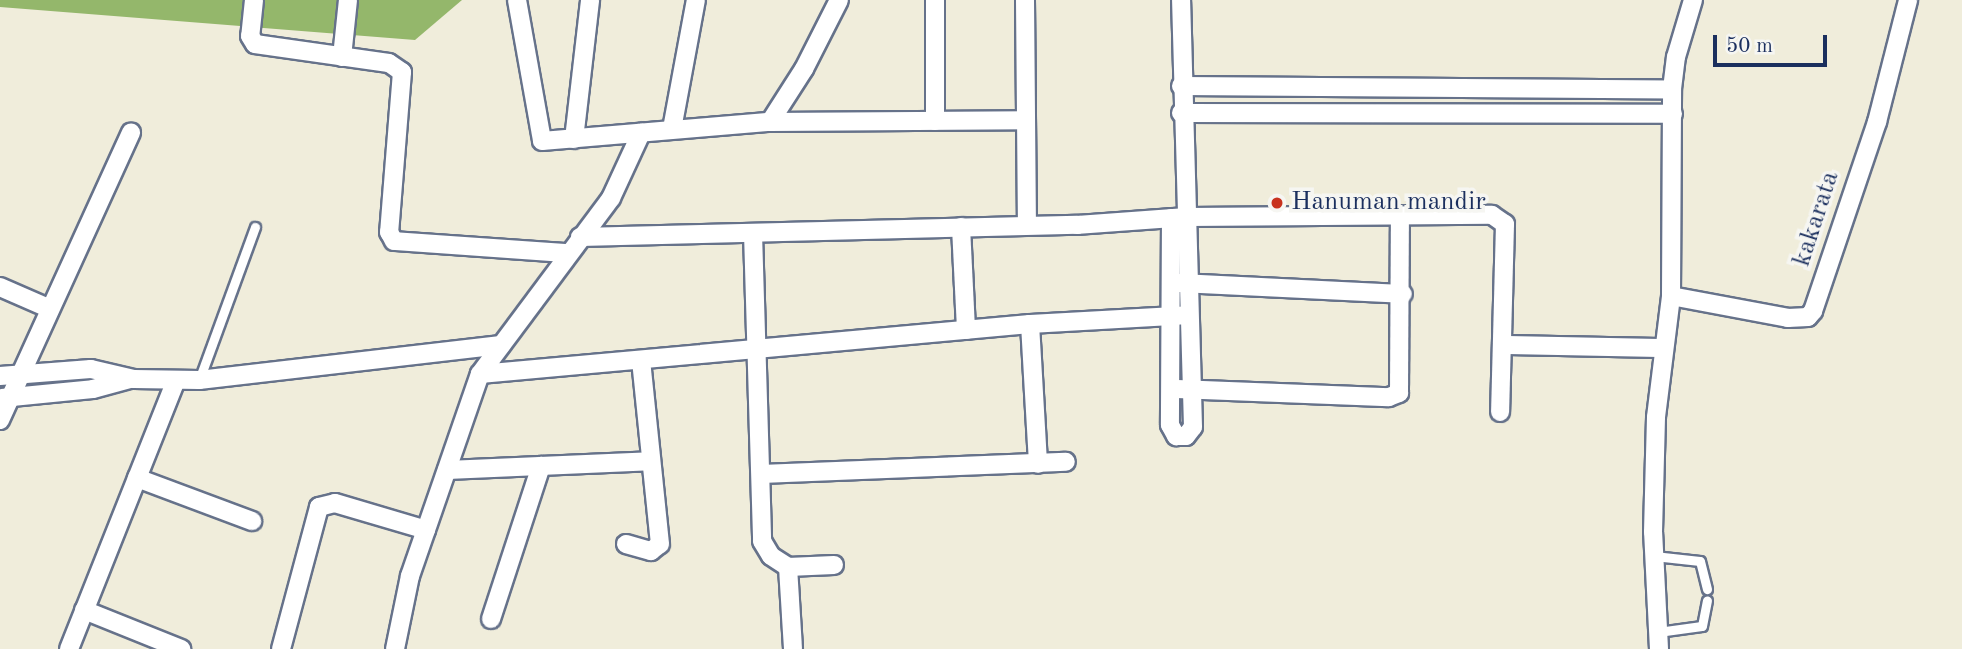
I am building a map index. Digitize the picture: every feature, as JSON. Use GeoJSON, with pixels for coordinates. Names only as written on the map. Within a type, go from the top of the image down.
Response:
{"type":"FeatureCollection","features":[{"type":"Feature","properties":{"kind":"street"},"geometry":{"type":"LineString","coordinates":[[254,0],[250,36],[255,44],[389,63],[402,72],[391,239],[400,243],[567,253]]}},
{"type":"Feature","properties":{"kind":"street"},"geometry":{"type":"LineString","coordinates":[[342,57],[348,0]]}},
{"type":"Feature","properties":{"kind":"street"},"geometry":{"type":"LineString","coordinates":[[517,0],[538,134],[542,141],[770,122],[1026,120]]}},
{"type":"Feature","properties":{"kind":"street"},"geometry":{"type":"LineString","coordinates":[[574,139],[590,0]]}},
{"type":"Feature","properties":{"kind":"street"},"geometry":{"type":"LineString","coordinates":[[672,129],[696,0]]}},
{"type":"Feature","properties":{"kind":"street"},"geometry":{"type":"LineString","coordinates":[[770,122],[804,69],[839,0]]}},
{"type":"Feature","properties":{"kind":"street"},"geometry":{"type":"LineString","coordinates":[[935,0],[935,121]]}},
{"type":"Feature","properties":{"kind":"street"},"geometry":{"type":"LineString","coordinates":[[1025,0],[1027,225]]}},
{"type":"Feature","properties":{"kind":"street"},"geometry":{"type":"LineString","coordinates":[[1179,218],[1188,283],[1189,388],[1193,427],[1186,436],[1172,431],[1169,316],[1170,284],[1179,218],[1181,0]]}},
{"type":"Feature","properties":{"kind":"street"},"geometry":{"type":"LineString","coordinates":[[1659,640],[1654,556],[1656,416],[1671,296],[1672,89],[1676,57],[1693,0]]}},
{"type":"Feature","properties":{"kind":"street","name":"kakarata"},"geometry":{"type":"LineString","coordinates":[[1671,296],[1788,318],[1808,317],[1814,311],[1877,122],[1908,0]]}},
{"type":"Feature","properties":{"kind":"street"},"geometry":{"type":"LineString","coordinates":[[1181,86],[1672,89]]}},
{"type":"Feature","properties":{"kind":"street"},"geometry":{"type":"LineString","coordinates":[[1181,113],[1673,114]]}},
{"type":"Feature","properties":{"kind":"street"},"geometry":{"type":"LineString","coordinates":[[0,420],[5,397],[21,374],[48,308],[131,132]]}},
{"type":"Feature","properties":{"kind":"street"},"geometry":{"type":"LineString","coordinates":[[395,649],[426,530],[480,374],[567,253],[611,198],[641,133]]}},
{"type":"Feature","properties":{"kind":"street"},"geometry":{"type":"LineString","coordinates":[[580,237],[1027,225],[1179,218],[1492,215],[1505,224],[1504,345],[1500,412]]}},
{"type":"Feature","properties":{"kind":"street"},"geometry":{"type":"LineString","coordinates":[[1170,389],[1395,396],[1401,387],[1399,216]]}},
{"type":"Feature","properties":{"kind":"street"},"geometry":{"type":"LineString","coordinates":[[961,227],[966,330]]}},
{"type":"Feature","properties":{"kind":"street"},"geometry":{"type":"LineString","coordinates":[[753,233],[753,351],[761,474],[762,541],[771,556],[788,567],[834,565]]}},
{"type":"Feature","properties":{"kind":"street"},"geometry":{"type":"LineString","coordinates":[[1170,284],[1402,294]]}},
{"type":"Feature","properties":{"kind":"street"},"geometry":{"type":"LineString","coordinates":[[0,287],[48,308]]}},
{"type":"Feature","properties":{"kind":"street"},"geometry":{"type":"LineString","coordinates":[[480,374],[1030,324],[1189,315]]}},
{"type":"Feature","properties":{"kind":"street"},"geometry":{"type":"LineString","coordinates":[[1030,324],[1038,464]]}},
{"type":"Feature","properties":{"kind":"street"},"geometry":{"type":"LineString","coordinates":[[0,376],[91,369],[134,379],[199,380],[501,345]]}},
{"type":"Feature","properties":{"kind":"street"},"geometry":{"type":"LineString","coordinates":[[1504,345],[1663,348]]}},
{"type":"Feature","properties":{"kind":"street"},"geometry":{"type":"LineString","coordinates":[[626,544],[659,549],[641,361]]}},
{"type":"Feature","properties":{"kind":"street"},"geometry":{"type":"LineString","coordinates":[[5,397],[93,389],[134,379]]}},
{"type":"Feature","properties":{"kind":"street"},"geometry":{"type":"LineString","coordinates":[[69,649],[176,380]]}},
{"type":"Feature","properties":{"kind":"street"},"geometry":{"type":"LineString","coordinates":[[447,470],[650,461]]}},
{"type":"Feature","properties":{"kind":"street"},"geometry":{"type":"LineString","coordinates":[[761,474],[1066,462]]}},
{"type":"Feature","properties":{"kind":"street"},"geometry":{"type":"LineString","coordinates":[[491,619],[541,466]]}},
{"type":"Feature","properties":{"kind":"street"},"geometry":{"type":"LineString","coordinates":[[137,478],[252,521]]}},
{"type":"Feature","properties":{"kind":"street"},"geometry":{"type":"LineString","coordinates":[[281,649],[319,507],[335,503],[426,530]]}},
{"type":"Feature","properties":{"kind":"street"},"geometry":{"type":"LineString","coordinates":[[788,567],[793,649]]}},
{"type":"Feature","properties":{"kind":"street"},"geometry":{"type":"LineString","coordinates":[[84,610],[181,649]]}},
{"type":"Feature","properties":{"kind":"lane"},"geometry":{"type":"LineString","coordinates":[[199,380],[255,227]]}},
{"type":"Feature","properties":{"kind":"lane"},"geometry":{"type":"LineString","coordinates":[[1654,556],[1700,561],[1707,589]]}},
{"type":"Feature","properties":{"kind":"lane"},"geometry":{"type":"LineString","coordinates":[[1659,640],[1702,626],[1707,600]]}},
{"type":"Feature","properties":{"kind":"green space"},"geometry":{"type":"Polygon","coordinates":[[[0,0],[462,0],[415,40],[0,7],[0,0]]]}},
{"type":"Feature","properties":{"kind":"place","name":"Hanuman mandir"},"geometry":{"type":"Point","coordinates":[1277,203]}}]}
